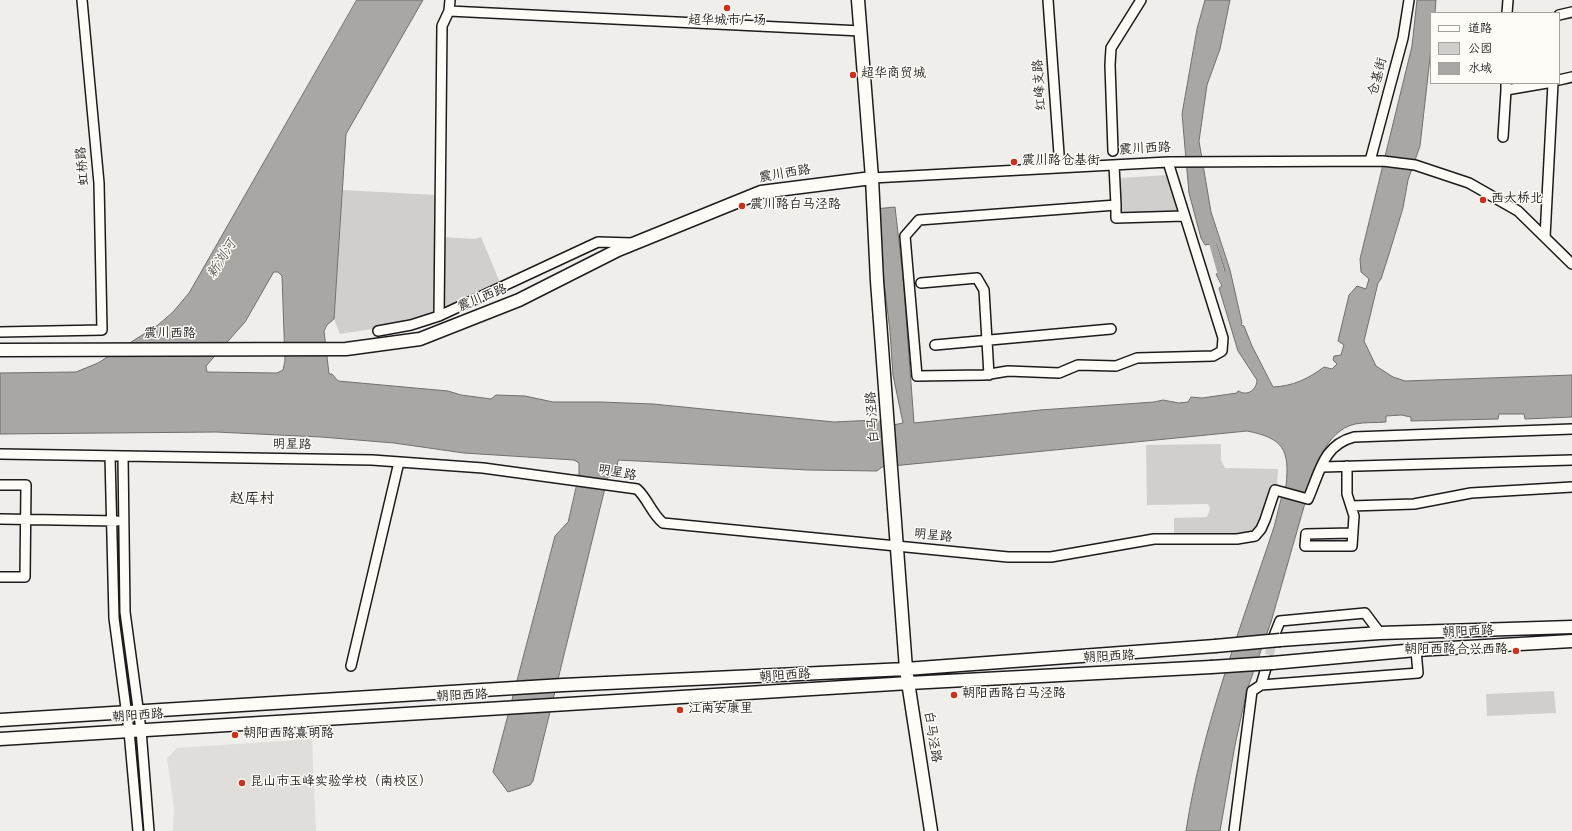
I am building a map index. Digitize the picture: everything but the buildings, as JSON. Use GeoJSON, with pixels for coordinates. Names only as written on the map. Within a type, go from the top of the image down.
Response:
{"type":"FeatureCollection","features":[{"type":"Feature","properties":{"kind":"main road","name":"白马泾路"},"geometry":{"type":"LineString","coordinates":[[858,0],[872,178],[877,281],[889,424],[906,668],[931,831]]}},
{"type":"Feature","properties":{"kind":"main road","name":"震川西路"},"geometry":{"type":"LineString","coordinates":[[0,350],[346,349],[420,339],[519,300],[635,243],[761,192],[872,178]]}},
{"type":"Feature","properties":{"kind":"main road","name":"朝阳西路"},"geometry":{"type":"LineString","coordinates":[[0,720],[510,689],[906,668],[1215,646],[1277,638],[1572,627]]}},
{"type":"Feature","properties":{"kind":"main road","name":"朝阳西路"},"geometry":{"type":"LineString","coordinates":[[0,739],[555,706],[909,682],[1269,665],[1416,650],[1572,641]]}},
{"type":"Feature","properties":{"kind":"street","name":"虹桥路"},"geometry":{"type":"LineString","coordinates":[[0,332],[102,330],[99,183],[82,0]]}},
{"type":"Feature","properties":{"kind":"street"},"geometry":{"type":"LineString","coordinates":[[439,316],[442,26],[449,11],[450,0]]}},
{"type":"Feature","properties":{"kind":"street","name":"红峰支路"},"geometry":{"type":"LineString","coordinates":[[1048,0],[1060,168]]}},
{"type":"Feature","properties":{"kind":"street"},"geometry":{"type":"LineString","coordinates":[[1113,151],[1110,65],[1111,48],[1141,0]]}},
{"type":"Feature","properties":{"kind":"street","name":"仓基街"},"geometry":{"type":"LineString","coordinates":[[1370,161],[1403,38],[1409,0]]}},
{"type":"Feature","properties":{"kind":"street"},"geometry":{"type":"LineString","coordinates":[[1507,12],[1508,0]]}},
{"type":"Feature","properties":{"kind":"street"},"geometry":{"type":"LineString","coordinates":[[449,11],[861,30]]}},
{"type":"Feature","properties":{"kind":"street"},"geometry":{"type":"LineString","coordinates":[[1560,15],[1572,12]]}},
{"type":"Feature","properties":{"kind":"street"},"geometry":{"type":"LineString","coordinates":[[1560,80],[1572,77]]}},
{"type":"Feature","properties":{"kind":"street"},"geometry":{"type":"LineString","coordinates":[[1502,137],[1506,86],[1533,84]]}},
{"type":"Feature","properties":{"kind":"street"},"geometry":{"type":"LineString","coordinates":[[1545,237],[1553,84]]}},
{"type":"Feature","properties":{"kind":"street","name":"震川西路"},"geometry":{"type":"LineString","coordinates":[[872,178],[1168,162],[1383,161],[1415,165],[1469,183],[1518,211],[1572,264]]}},
{"type":"Feature","properties":{"kind":"street"},"geometry":{"type":"LineString","coordinates":[[1116,205],[918,220],[905,236],[917,376],[989,375],[1008,371],[1059,373],[1078,365],[1116,366],[1138,358],[1213,356],[1222,351],[1223,338],[1168,162]]}},
{"type":"Feature","properties":{"kind":"street"},"geometry":{"type":"LineString","coordinates":[[1114,165],[1116,218],[1184,216]]}},
{"type":"Feature","properties":{"kind":"street"},"geometry":{"type":"LineString","coordinates":[[378,330],[411,325],[439,316],[598,242],[635,243]]}},
{"type":"Feature","properties":{"kind":"street"},"geometry":{"type":"LineString","coordinates":[[921,283],[977,278],[984,290],[989,375]]}},
{"type":"Feature","properties":{"kind":"street"},"geometry":{"type":"LineString","coordinates":[[935,345],[1111,329]]}},
{"type":"Feature","properties":{"kind":"street"},"geometry":{"type":"LineString","coordinates":[[1572,429],[1354,437],[1336,444],[1328,452],[1322,467],[1572,460]]}},
{"type":"Feature","properties":{"kind":"street","name":"明星路"},"geometry":{"type":"LineString","coordinates":[[0,454],[399,462],[483,468],[622,486],[637,490],[643,495],[654,516],[663,523],[1008,557],[1051,557],[1154,539],[1238,539],[1255,536],[1261,529],[1275,490],[1308,499],[1322,467]]}},
{"type":"Feature","properties":{"kind":"street"},"geometry":{"type":"LineString","coordinates":[[110,456],[114,618],[133,712]]}},
{"type":"Feature","properties":{"kind":"street"},"geometry":{"type":"LineString","coordinates":[[123,456],[126,612],[133,712],[149,831]]}},
{"type":"Feature","properties":{"kind":"street"},"geometry":{"type":"LineString","coordinates":[[351,666],[399,462]]}},
{"type":"Feature","properties":{"kind":"street"},"geometry":{"type":"LineString","coordinates":[[1347,466],[1347,494],[1354,516],[1353,533],[1352,546],[1305,546],[1306,534],[1353,533]]}},
{"type":"Feature","properties":{"kind":"street"},"geometry":{"type":"LineString","coordinates":[[0,485],[26,485],[25,577],[0,577]]}},
{"type":"Feature","properties":{"kind":"street"},"geometry":{"type":"LineString","coordinates":[[1350,506],[1414,504],[1471,493],[1572,487]]}},
{"type":"Feature","properties":{"kind":"street"},"geometry":{"type":"LineString","coordinates":[[0,519],[26,518],[124,521]]}},
{"type":"Feature","properties":{"kind":"street"},"geometry":{"type":"LineString","coordinates":[[1277,638],[1280,621],[1365,613],[1380,633]]}},
{"type":"Feature","properties":{"kind":"street"},"geometry":{"type":"LineString","coordinates":[[1234,831],[1252,690],[1261,685],[1418,674],[1416,650]]}},
{"type":"Feature","properties":{"kind":"street"},"geometry":{"type":"LineString","coordinates":[[1261,685],[1269,665]]}},
{"type":"Feature","properties":{"kind":"street"},"geometry":{"type":"LineString","coordinates":[[135,731],[138,831]]}},
{"type":"Feature","properties":{"kind":"shaded area","name":"昆山市玉峰实验学校（南校区）"},"geometry":{"type":"Polygon","coordinates":[[[312,739],[316,831],[173,831],[174,808],[167,758],[177,748],[312,739]]]}},
{"type":"Feature","properties":{"kind":"green space"},"geometry":{"type":"Polygon","coordinates":[[[1168,175],[1180,211],[1172,213],[1121,214],[1119,178],[1168,175]]]}},
{"type":"Feature","properties":{"kind":"green space"},"geometry":{"type":"Polygon","coordinates":[[[343,190],[436,195],[435,314],[378,328],[340,334],[334,319],[343,190]]]}},
{"type":"Feature","properties":{"kind":"green space"},"geometry":{"type":"Polygon","coordinates":[[[442,237],[475,239],[481,237],[501,285],[442,312],[442,237]]]}},
{"type":"Feature","properties":{"kind":"green space"},"geometry":{"type":"Polygon","coordinates":[[[1221,444],[1221,460],[1225,468],[1278,469],[1277,486],[1269,488],[1261,520],[1254,529],[1240,534],[1174,534],[1174,518],[1207,517],[1210,509],[1208,504],[1147,505],[1146,445],[1221,444]]]}},
{"type":"Feature","properties":{"kind":"green space"},"geometry":{"type":"Polygon","coordinates":[[[1554,691],[1556,713],[1487,716],[1486,694],[1554,691]]]}},
{"type":"Feature","properties":{"kind":"water","name":"新浏河"},"geometry":{"type":"Polygon","coordinates":[[[357,0],[423,0],[346,134],[334,319],[327,325],[324,331],[329,374],[332,374],[338,381],[448,391],[461,395],[491,399],[496,395],[525,396],[553,402],[653,404],[834,422],[875,420],[893,425],[903,423],[893,375],[890,331],[875,209],[895,207],[903,277],[914,423],[1040,410],[1154,402],[1163,400],[1179,403],[1188,402],[1191,397],[1202,398],[1237,393],[1238,391],[1247,393],[1255,387],[1257,380],[1238,351],[1219,288],[1222,286],[1216,274],[1225,271],[1216,243],[1205,245],[1201,238],[1189,193],[1182,114],[1197,29],[1205,0],[1230,0],[1220,49],[1207,85],[1199,141],[1211,212],[1230,270],[1242,323],[1241,325],[1244,326],[1252,346],[1273,387],[1287,385],[1306,378],[1324,367],[1332,369],[1337,364],[1333,360],[1334,356],[1341,355],[1344,345],[1338,341],[1349,295],[1357,286],[1366,289],[1369,279],[1361,272],[1360,259],[1412,46],[1417,0],[1436,0],[1435,12],[1430,12],[1430,58],[1420,146],[1408,180],[1403,208],[1389,254],[1381,279],[1378,283],[1364,341],[1376,366],[1393,377],[1405,381],[1572,375],[1572,417],[1525,419],[1524,414],[1499,414],[1498,419],[1411,421],[1411,417],[1401,415],[1386,416],[1386,422],[1355,424],[1336,434],[1329,443],[1323,452],[1313,474],[1306,495],[1284,488],[1286,486],[1287,463],[1282,447],[1269,437],[1247,431],[882,467],[877,471],[808,470],[618,460],[616,476],[608,477],[607,479],[609,481],[572,476],[579,475],[579,463],[574,460],[464,453],[394,443],[321,437],[216,432],[0,434],[0,373],[76,372],[98,363],[158,325],[173,312],[189,293],[357,0]],[[274,272],[245,322],[206,366],[207,372],[277,373],[283,370],[285,361],[282,276],[278,272],[274,272]]]}},
{"type":"Feature","properties":{"kind":"water"},"geometry":{"type":"Polygon","coordinates":[[[577,485],[605,488],[533,781],[530,785],[508,792],[493,772],[555,536],[568,522],[577,485]]]}},
{"type":"Feature","properties":{"kind":"water"},"geometry":{"type":"Polygon","coordinates":[[[1282,497],[1305,503],[1271,622],[1247,690],[1235,745],[1220,831],[1186,831],[1193,792],[1212,715],[1274,527],[1282,497]]]}},
{"type":"Feature","properties":{"kind":"waterway"},"geometry":{"type":"LineString","coordinates":[[1210,234],[1223,280]]}},
{"type":"Feature","properties":{"kind":"tunnel"},"geometry":{"type":"LineString","coordinates":[[1266,668],[1274,636]]}},
{"type":"Feature","properties":{"kind":"place","name":"超华城市广场"},"geometry":{"type":"Point","coordinates":[727,8]}},
{"type":"Feature","properties":{"kind":"place","name":"超华商贸城"},"geometry":{"type":"Point","coordinates":[853,75]}},
{"type":"Feature","properties":{"kind":"place","name":"震川路仓基街"},"geometry":{"type":"Point","coordinates":[1014,162]}},
{"type":"Feature","properties":{"kind":"place","name":"西大桥北"},"geometry":{"type":"Point","coordinates":[1483,200]}},
{"type":"Feature","properties":{"kind":"place","name":"震川路白马泾路"},"geometry":{"type":"Point","coordinates":[742,206]}},
{"type":"Feature","properties":{"kind":"place","name":"朝阳西路合兴西路"},"geometry":{"type":"Point","coordinates":[1516,651]}},
{"type":"Feature","properties":{"kind":"place","name":"朝阳西路白马泾路"},"geometry":{"type":"Point","coordinates":[954,695]}},
{"type":"Feature","properties":{"kind":"place","name":"江南安康里"},"geometry":{"type":"Point","coordinates":[680,710]}},
{"type":"Feature","properties":{"kind":"place","name":"朝阳西路熹明路"},"geometry":{"type":"Point","coordinates":[235,735]}},
{"type":"Feature","properties":{"kind":"place","name":"昆山市玉峰实验学校（南校区）"},"geometry":{"type":"Point","coordinates":[242,783]}},
{"type":"Feature","properties":{"kind":"district","name":"赵厍村"},"geometry":{"type":"Point","coordinates":[252,500]}}]}
